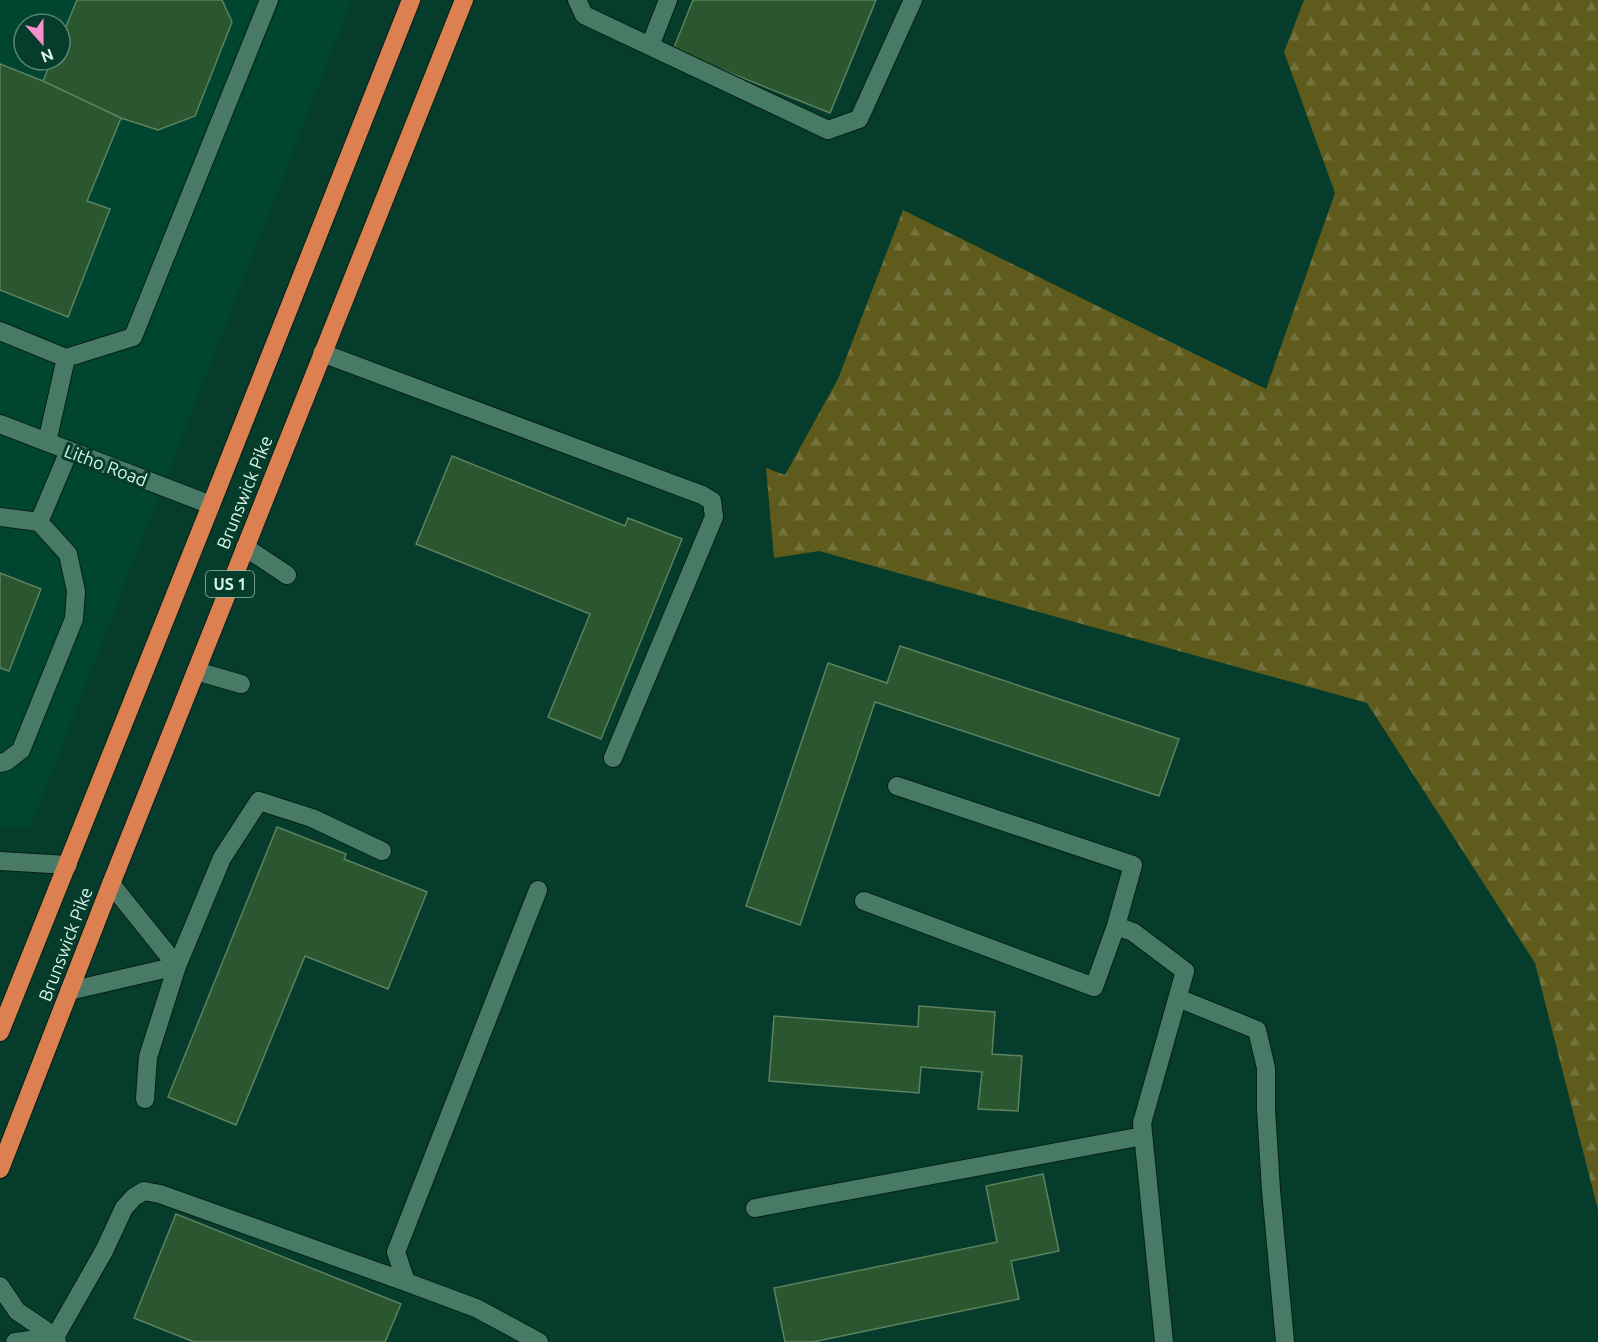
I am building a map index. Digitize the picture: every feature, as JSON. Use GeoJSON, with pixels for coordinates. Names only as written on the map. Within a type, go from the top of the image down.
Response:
{"type":"FeatureCollection","features":[{"type":"Feature","properties":{"kind":"highway","name":"Brunswick Pike"},"geometry":{"type":"LineString","coordinates":[[0,1032],[212,506],[411,0]]}},
{"type":"Feature","properties":{"kind":"highway","name":"Brunswick Pike"},"geometry":{"type":"LineString","coordinates":[[0,1169],[111,884],[464,0]]}},
{"type":"Feature","properties":{"kind":"street"},"geometry":{"type":"LineString","coordinates":[[0,331],[66,358],[133,337],[269,0]]}},
{"type":"Feature","properties":{"kind":"street"},"geometry":{"type":"LineString","coordinates":[[577,0],[584,15],[828,130],[859,119],[913,0]]}},
{"type":"Feature","properties":{"kind":"street"},"geometry":{"type":"LineString","coordinates":[[650,46],[668,0]]}},
{"type":"Feature","properties":{"kind":"street"},"geometry":{"type":"LineString","coordinates":[[322,353],[702,495],[712,501],[714,517],[614,758]]}},
{"type":"Feature","properties":{"kind":"street"},"geometry":{"type":"LineString","coordinates":[[47,442],[66,358]]}},
{"type":"Feature","properties":{"kind":"street","name":"Litho Road"},"geometry":{"type":"LineString","coordinates":[[0,424],[212,506]]}},
{"type":"Feature","properties":{"kind":"street"},"geometry":{"type":"LineString","coordinates":[[39,522],[69,451]]}},
{"type":"Feature","properties":{"kind":"street"},"geometry":{"type":"LineString","coordinates":[[0,517],[39,522],[68,554],[76,591],[74,619],[21,750],[7,761],[0,763]]}},
{"type":"Feature","properties":{"kind":"street"},"geometry":{"type":"LineString","coordinates":[[245,547],[287,575]]}},
{"type":"Feature","properties":{"kind":"street"},"geometry":{"type":"LineString","coordinates":[[196,671],[241,684]]}},
{"type":"Feature","properties":{"kind":"street"},"geometry":{"type":"LineString","coordinates":[[864,901],[1094,987],[1116,926],[1133,865],[897,786]]}},
{"type":"Feature","properties":{"kind":"street"},"geometry":{"type":"LineString","coordinates":[[145,1099],[148,1057],[177,966],[222,858],[259,801],[312,818],[382,851]]}},
{"type":"Feature","properties":{"kind":"street"},"geometry":{"type":"LineString","coordinates":[[0,861],[68,865]]}},
{"type":"Feature","properties":{"kind":"street"},"geometry":{"type":"LineString","coordinates":[[111,884],[177,966]]}},
{"type":"Feature","properties":{"kind":"street"},"geometry":{"type":"LineString","coordinates":[[406,1282],[396,1252],[399,1241],[538,890]]}},
{"type":"Feature","properties":{"kind":"street"},"geometry":{"type":"LineString","coordinates":[[1116,926],[1133,932],[1185,971],[1142,1123],[1164,1342]]}},
{"type":"Feature","properties":{"kind":"street"},"geometry":{"type":"LineString","coordinates":[[69,991],[177,966]]}},
{"type":"Feature","properties":{"kind":"street"},"geometry":{"type":"LineString","coordinates":[[1178,998],[1257,1030],[1266,1068],[1271,1190],[1285,1342]]}},
{"type":"Feature","properties":{"kind":"street"},"geometry":{"type":"LineString","coordinates":[[755,1208],[1143,1136]]}},
{"type":"Feature","properties":{"kind":"street"},"geometry":{"type":"LineString","coordinates":[[56,1340],[104,1251],[124,1208],[134,1197],[144,1191],[172,1198],[476,1308],[540,1342]]}},
{"type":"Feature","properties":{"kind":"street"},"geometry":{"type":"LineString","coordinates":[[0,1286],[17,1311],[56,1340]]}},
{"type":"Feature","properties":{"kind":"street"},"geometry":{"type":"LineString","coordinates":[[15,1342],[56,1340]]}},
{"type":"Feature","properties":{"kind":"shaded area"},"geometry":{"type":"Polygon","coordinates":[[[0,0],[352,0],[31,826],[0,829],[0,0]]]}},
{"type":"Feature","properties":{"kind":"green space"},"geometry":{"type":"Polygon","coordinates":[[[1304,0],[1598,0],[1598,1210],[1535,963],[1367,703],[819,551],[774,558],[766,468],[785,475],[838,379],[903,210],[1266,389],[1335,193],[1284,52],[1304,0]]]}},
{"type":"Feature","properties":{"kind":"building"},"geometry":{"type":"Polygon","coordinates":[[[77,0],[222,0],[232,22],[195,116],[158,130],[121,118],[43,81],[47,72],[72,72],[72,12],[77,0]]]}},
{"type":"Feature","properties":{"kind":"building"},"geometry":{"type":"Polygon","coordinates":[[[693,0],[876,0],[830,113],[673,50],[693,0]]]}},
{"type":"Feature","properties":{"kind":"building"},"geometry":{"type":"Polygon","coordinates":[[[0,64],[12,69],[12,72],[20,72],[43,81],[121,118],[87,201],[110,209],[68,317],[0,290],[0,64]]]}},
{"type":"Feature","properties":{"kind":"building"},"geometry":{"type":"Polygon","coordinates":[[[452,456],[625,526],[628,518],[682,539],[601,739],[548,717],[590,614],[416,544],[452,456]]]}},
{"type":"Feature","properties":{"kind":"building"},"geometry":{"type":"Polygon","coordinates":[[[0,573],[41,589],[9,671],[0,668],[0,573]]]}},
{"type":"Feature","properties":{"kind":"building"},"geometry":{"type":"Polygon","coordinates":[[[900,646],[1179,739],[1159,796],[875,702],[800,925],[746,906],[828,663],[887,683],[900,646]]]}},
{"type":"Feature","properties":{"kind":"building"},"geometry":{"type":"Polygon","coordinates":[[[277,827],[346,854],[344,859],[427,892],[388,989],[305,956],[236,1125],[168,1097],[277,827]]]}},
{"type":"Feature","properties":{"kind":"building"},"geometry":{"type":"Polygon","coordinates":[[[919,1006],[995,1012],[992,1054],[1022,1056],[1018,1111],[978,1109],[982,1072],[921,1067],[919,1093],[769,1081],[774,1016],[918,1027],[919,1006]]]}},
{"type":"Feature","properties":{"kind":"building"},"geometry":{"type":"Polygon","coordinates":[[[1043,1174],[1059,1251],[1011,1261],[1019,1299],[813,1342],[785,1342],[774,1288],[997,1242],[986,1186],[1043,1174]]]}},
{"type":"Feature","properties":{"kind":"building"},"geometry":{"type":"Polygon","coordinates":[[[176,1214],[401,1304],[385,1342],[194,1342],[134,1318],[176,1214]]]}}]}
